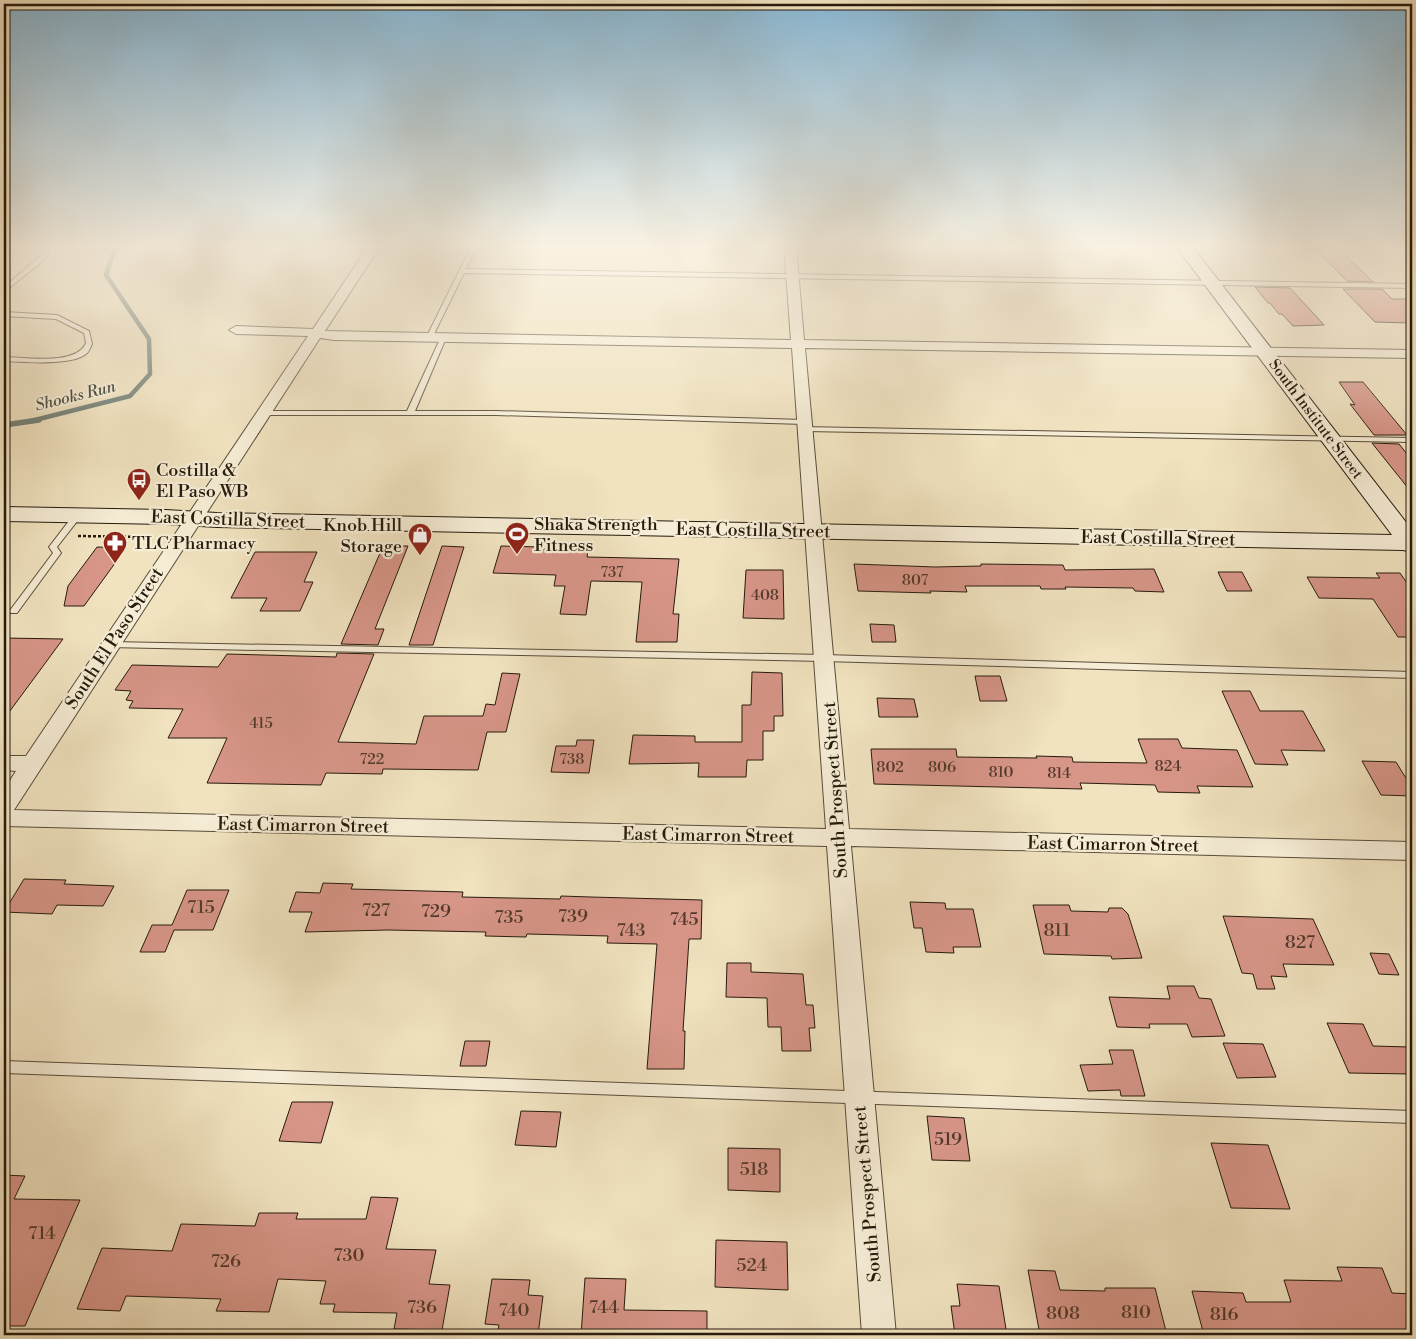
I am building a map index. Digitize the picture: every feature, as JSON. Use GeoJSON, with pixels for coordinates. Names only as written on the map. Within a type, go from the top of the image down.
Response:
{"type":"FeatureCollection","features":[{"type":"Feature","properties":{"kind":"street","name":"South El Paso Street"},"geometry":{"type":"LineString","coordinates":[[4,807],[333,307]]}},
{"type":"Feature","properties":{"kind":"street","name":"South Prospect Street"},"geometry":{"type":"LineString","coordinates":[[796,307],[879,1335]]}},
{"type":"Feature","properties":{"kind":"street","name":"South Institute Street"},"geometry":{"type":"LineString","coordinates":[[1231,307],[1328,439],[1412,544]]}},
{"type":"Feature","properties":{"kind":"street"},"geometry":{"type":"LineString","coordinates":[[236,330],[298,331],[332,336],[429,338],[1412,354]]}},
{"type":"Feature","properties":{"kind":"street","name":"East Costilla Street"},"geometry":{"type":"LineString","coordinates":[[4,514],[166,516],[192,520],[1412,544]]}},
{"type":"Feature","properties":{"kind":"street"},"geometry":{"type":"LineString","coordinates":[[4,763],[32,764]]}},
{"type":"Feature","properties":{"kind":"street","name":"East Cimarron Street"},"geometry":{"type":"LineString","coordinates":[[4,818],[1412,851]]}},
{"type":"Feature","properties":{"kind":"lane"},"geometry":{"type":"LineString","coordinates":[[429,338],[444,307]]}},
{"type":"Feature","properties":{"kind":"lane"},"geometry":{"type":"LineString","coordinates":[[4,314],[57,317],[88,332],[89,343],[84,352],[75,357],[60,359],[4,359]]}},
{"type":"Feature","properties":{"kind":"lane"},"geometry":{"type":"LineString","coordinates":[[410,413],[443,338]]}},
{"type":"Feature","properties":{"kind":"lane"},"geometry":{"type":"LineString","coordinates":[[263,412],[496,413],[805,425],[1412,440]]}},
{"type":"Feature","properties":{"kind":"lane"},"geometry":{"type":"LineString","coordinates":[[14,611],[57,553],[53,547],[78,515]]}},
{"type":"Feature","properties":{"kind":"lane"},"geometry":{"type":"LineString","coordinates":[[110,645],[824,658],[1388,678],[1412,675]]}},
{"type":"Feature","properties":{"kind":"lane"},"geometry":{"type":"LineString","coordinates":[[4,1068],[860,1096],[1412,1117]]}},
{"type":"Feature","properties":{"kind":"building"},"geometry":{"type":"Polygon","coordinates":[[[1274,307],[1308,307],[1324,325],[1293,326],[1282,314],[1279,314],[1274,307]]]}},
{"type":"Feature","properties":{"kind":"building"},"geometry":{"type":"Polygon","coordinates":[[[1361,307],[1412,307],[1412,323],[1375,322],[1361,307]]]}},
{"type":"Feature","properties":{"kind":"building"},"geometry":{"type":"Polygon","coordinates":[[[1339,382],[1363,382],[1407,435],[1374,435],[1350,404],[1355,405],[1339,382]]]}},
{"type":"Feature","properties":{"kind":"building"},"geometry":{"type":"Polygon","coordinates":[[[1372,443],[1399,444],[1412,460],[1412,493],[1372,443]]]}},
{"type":"Feature","properties":{"kind":"building"},"geometry":{"type":"Polygon","coordinates":[[[383,546],[408,546],[375,629],[384,629],[378,645],[341,644],[383,546]]]}},
{"type":"Feature","properties":{"kind":"building"},"geometry":{"type":"Polygon","coordinates":[[[442,546],[464,547],[433,645],[409,645],[442,546]]]}},
{"type":"Feature","properties":{"kind":"building"},"geometry":{"type":"Polygon","coordinates":[[[501,546],[588,550],[587,557],[679,559],[673,614],[679,614],[677,642],[636,642],[642,582],[591,581],[586,615],[560,614],[565,586],[554,586],[556,575],[493,573],[501,546]]]}},
{"type":"Feature","properties":{"kind":"building"},"geometry":{"type":"Polygon","coordinates":[[[97,547],[126,548],[84,606],[64,606],[68,586],[97,547]]]}},
{"type":"Feature","properties":{"kind":"building"},"geometry":{"type":"Polygon","coordinates":[[[255,552],[317,552],[304,582],[313,582],[300,611],[260,611],[267,598],[231,598],[255,552]]]}},
{"type":"Feature","properties":{"kind":"building"},"geometry":{"type":"Polygon","coordinates":[[[854,564],[935,567],[981,566],[981,564],[1063,565],[1065,570],[1154,569],[1164,592],[1135,591],[1133,588],[1065,587],[1066,589],[1041,589],[1040,586],[965,586],[967,592],[930,591],[931,593],[858,591],[854,564]]]}},
{"type":"Feature","properties":{"kind":"building"},"geometry":{"type":"Polygon","coordinates":[[[746,570],[783,570],[784,619],[743,618],[746,570]]]}},
{"type":"Feature","properties":{"kind":"building"},"geometry":{"type":"Polygon","coordinates":[[[1218,572],[1242,572],[1252,591],[1227,591],[1218,572]]]}},
{"type":"Feature","properties":{"kind":"building"},"geometry":{"type":"Polygon","coordinates":[[[1376,573],[1400,573],[1412,590],[1412,637],[1398,637],[1373,599],[1319,598],[1307,577],[1380,578],[1376,573]]]}},
{"type":"Feature","properties":{"kind":"building"},"geometry":{"type":"Polygon","coordinates":[[[870,624],[894,625],[896,642],[872,642],[870,624]]]}},
{"type":"Feature","properties":{"kind":"building"},"geometry":{"type":"Polygon","coordinates":[[[4,638],[63,639],[4,719],[4,638]]]}},
{"type":"Feature","properties":{"kind":"building"},"geometry":{"type":"Polygon","coordinates":[[[337,653],[374,654],[338,742],[416,744],[424,716],[483,716],[486,704],[495,705],[502,673],[520,674],[506,732],[487,732],[478,770],[383,769],[382,774],[326,773],[321,785],[207,783],[227,738],[168,738],[183,709],[129,708],[133,701],[126,700],[131,691],[115,690],[132,665],[218,667],[227,654],[336,657],[337,653]]]}},
{"type":"Feature","properties":{"kind":"building"},"geometry":{"type":"Polygon","coordinates":[[[752,672],[782,673],[783,716],[774,716],[774,731],[763,731],[763,760],[747,760],[746,777],[698,777],[699,763],[629,764],[633,735],[695,736],[695,742],[742,742],[742,705],[751,705],[752,672]]]}},
{"type":"Feature","properties":{"kind":"building"},"geometry":{"type":"Polygon","coordinates":[[[975,676],[1000,676],[1007,701],[980,701],[975,676]]]}},
{"type":"Feature","properties":{"kind":"building"},"geometry":{"type":"Polygon","coordinates":[[[1222,691],[1250,691],[1260,711],[1303,711],[1325,751],[1281,750],[1288,765],[1255,764],[1222,691]]]}},
{"type":"Feature","properties":{"kind":"building"},"geometry":{"type":"Polygon","coordinates":[[[877,698],[914,699],[918,717],[879,717],[877,698]]]}},
{"type":"Feature","properties":{"kind":"building"},"geometry":{"type":"Polygon","coordinates":[[[1138,739],[1178,739],[1182,748],[1237,750],[1253,787],[1197,786],[1200,793],[1158,792],[1155,785],[1080,783],[1082,789],[874,784],[871,749],[956,749],[957,757],[1072,757],[1073,762],[1147,763],[1138,739]]]}},
{"type":"Feature","properties":{"kind":"building"},"geometry":{"type":"Polygon","coordinates":[[[577,740],[594,740],[589,773],[551,772],[556,746],[576,746],[577,740]]]}},
{"type":"Feature","properties":{"kind":"building"},"geometry":{"type":"Polygon","coordinates":[[[1362,761],[1396,762],[1412,788],[1412,796],[1381,795],[1362,761]]]}},
{"type":"Feature","properties":{"kind":"building"},"geometry":{"type":"Polygon","coordinates":[[[24,879],[66,880],[64,884],[114,886],[103,906],[57,905],[52,914],[4,912],[24,879]]]}},
{"type":"Feature","properties":{"kind":"building"},"geometry":{"type":"Polygon","coordinates":[[[323,883],[353,884],[351,889],[463,892],[462,897],[560,899],[561,896],[702,900],[701,939],[689,939],[683,1031],[685,1031],[684,1069],[647,1069],[657,944],[607,943],[608,936],[527,934],[526,937],[485,936],[486,932],[388,930],[305,932],[312,912],[289,912],[296,892],[320,893],[323,883]]]}},
{"type":"Feature","properties":{"kind":"building"},"geometry":{"type":"Polygon","coordinates":[[[187,890],[229,890],[213,930],[174,930],[165,952],[140,952],[152,925],[172,925],[187,890]]]}},
{"type":"Feature","properties":{"kind":"building"},"geometry":{"type":"Polygon","coordinates":[[[910,902],[945,903],[946,909],[973,909],[981,947],[953,947],[954,953],[926,952],[922,928],[914,928],[910,902]]]}},
{"type":"Feature","properties":{"kind":"building"},"geometry":{"type":"Polygon","coordinates":[[[1033,905],[1069,905],[1071,911],[1108,912],[1109,908],[1122,908],[1128,914],[1142,958],[1112,959],[1111,956],[1044,954],[1033,905]]]}},
{"type":"Feature","properties":{"kind":"building"},"geometry":{"type":"Polygon","coordinates":[[[1223,916],[1313,919],[1334,965],[1283,964],[1287,977],[1271,976],[1275,989],[1257,989],[1253,974],[1242,973],[1223,916]]]}},
{"type":"Feature","properties":{"kind":"building"},"geometry":{"type":"Polygon","coordinates":[[[1370,953],[1389,954],[1399,975],[1379,974],[1370,953]]]}},
{"type":"Feature","properties":{"kind":"building"},"geometry":{"type":"Polygon","coordinates":[[[727,963],[751,963],[751,972],[803,974],[806,1005],[813,1005],[815,1028],[809,1028],[811,1051],[782,1051],[781,1027],[768,1027],[767,998],[726,997],[727,963]]]}},
{"type":"Feature","properties":{"kind":"building"},"geometry":{"type":"Polygon","coordinates":[[[1167,986],[1194,986],[1199,998],[1211,999],[1225,1036],[1192,1037],[1187,1024],[1149,1024],[1150,1028],[1117,1027],[1109,997],[1170,999],[1167,986]]]}},
{"type":"Feature","properties":{"kind":"building"},"geometry":{"type":"Polygon","coordinates":[[[1327,1023],[1363,1024],[1373,1046],[1409,1047],[1412,1053],[1412,1074],[1349,1073],[1327,1023]]]}},
{"type":"Feature","properties":{"kind":"building"},"geometry":{"type":"Polygon","coordinates":[[[465,1041],[490,1041],[486,1066],[460,1066],[465,1041]]]}},
{"type":"Feature","properties":{"kind":"building"},"geometry":{"type":"Polygon","coordinates":[[[1223,1043],[1263,1044],[1276,1077],[1237,1078],[1223,1043]]]}},
{"type":"Feature","properties":{"kind":"building"},"geometry":{"type":"Polygon","coordinates":[[[1109,1050],[1133,1050],[1145,1096],[1121,1096],[1120,1090],[1088,1091],[1080,1065],[1113,1064],[1109,1050]]]}},
{"type":"Feature","properties":{"kind":"building"},"geometry":{"type":"Polygon","coordinates":[[[292,1102],[333,1102],[321,1143],[279,1141],[292,1102]]]}},
{"type":"Feature","properties":{"kind":"building"},"geometry":{"type":"Polygon","coordinates":[[[521,1111],[561,1112],[556,1147],[515,1145],[521,1111]]]}},
{"type":"Feature","properties":{"kind":"building"},"geometry":{"type":"Polygon","coordinates":[[[927,1116],[964,1118],[970,1161],[932,1160],[927,1116]]]}},
{"type":"Feature","properties":{"kind":"building"},"geometry":{"type":"Polygon","coordinates":[[[1211,1143],[1268,1145],[1290,1209],[1231,1208],[1211,1143]]]}},
{"type":"Feature","properties":{"kind":"building"},"geometry":{"type":"Polygon","coordinates":[[[728,1148],[780,1149],[780,1192],[728,1190],[728,1148]]]}},
{"type":"Feature","properties":{"kind":"building"},"geometry":{"type":"Polygon","coordinates":[[[4,1175],[25,1176],[14,1199],[80,1200],[25,1326],[4,1326],[4,1175]]]}},
{"type":"Feature","properties":{"kind":"building"},"geometry":{"type":"Polygon","coordinates":[[[371,1197],[398,1198],[386,1249],[436,1250],[429,1284],[450,1285],[442,1330],[394,1329],[397,1313],[333,1312],[335,1304],[320,1304],[326,1281],[278,1279],[269,1312],[216,1311],[221,1299],[126,1296],[120,1311],[77,1309],[102,1248],[172,1251],[181,1224],[255,1226],[259,1213],[298,1213],[296,1219],[366,1219],[371,1197]]]}},
{"type":"Feature","properties":{"kind":"building"},"geometry":{"type":"Polygon","coordinates":[[[716,1240],[787,1242],[788,1290],[715,1287],[716,1240]]]}},
{"type":"Feature","properties":{"kind":"building"},"geometry":{"type":"Polygon","coordinates":[[[1337,1267],[1382,1268],[1392,1293],[1412,1294],[1412,1335],[1204,1335],[1192,1291],[1243,1293],[1246,1302],[1291,1302],[1284,1280],[1342,1281],[1337,1267]]]}},
{"type":"Feature","properties":{"kind":"building"},"geometry":{"type":"Polygon","coordinates":[[[1028,1270],[1055,1271],[1060,1290],[1105,1291],[1105,1288],[1155,1288],[1167,1335],[1040,1335],[1028,1270]]]}},
{"type":"Feature","properties":{"kind":"building"},"geometry":{"type":"Polygon","coordinates":[[[585,1278],[626,1279],[624,1310],[707,1311],[707,1335],[581,1335],[585,1278]]]}},
{"type":"Feature","properties":{"kind":"building"},"geometry":{"type":"Polygon","coordinates":[[[492,1279],[530,1280],[528,1295],[543,1296],[538,1335],[497,1335],[499,1325],[485,1324],[492,1279]]]}},
{"type":"Feature","properties":{"kind":"building"},"geometry":{"type":"Polygon","coordinates":[[[957,1284],[999,1286],[1007,1335],[955,1335],[951,1306],[960,1306],[957,1284]]]}},
{"type":"Feature","properties":{"kind":"waterway","name":"Shooks Run"},"geometry":{"type":"LineString","coordinates":[[31,421],[130,396],[150,374],[149,339],[128,307]]}},
{"type":"Feature","properties":{"kind":"waterway","name":"Shooks Run"},"geometry":{"type":"LineString","coordinates":[[4,425],[39,420]]}},
{"type":"Feature","properties":{"kind":"place","name":"Costilla & El Paso WB"},"geometry":{"type":"Point","coordinates":[139,501]}},
{"type":"Feature","properties":{"kind":"place","name":"Shaka Strength Fitness"},"geometry":{"type":"Point","coordinates":[517,555]}},
{"type":"Feature","properties":{"kind":"place","name":"Knob Hill Storage"},"geometry":{"type":"Point","coordinates":[420,556]}},
{"type":"Feature","properties":{"kind":"place","name":"TLC Pharmacy"},"geometry":{"type":"Point","coordinates":[115,564]}}]}
